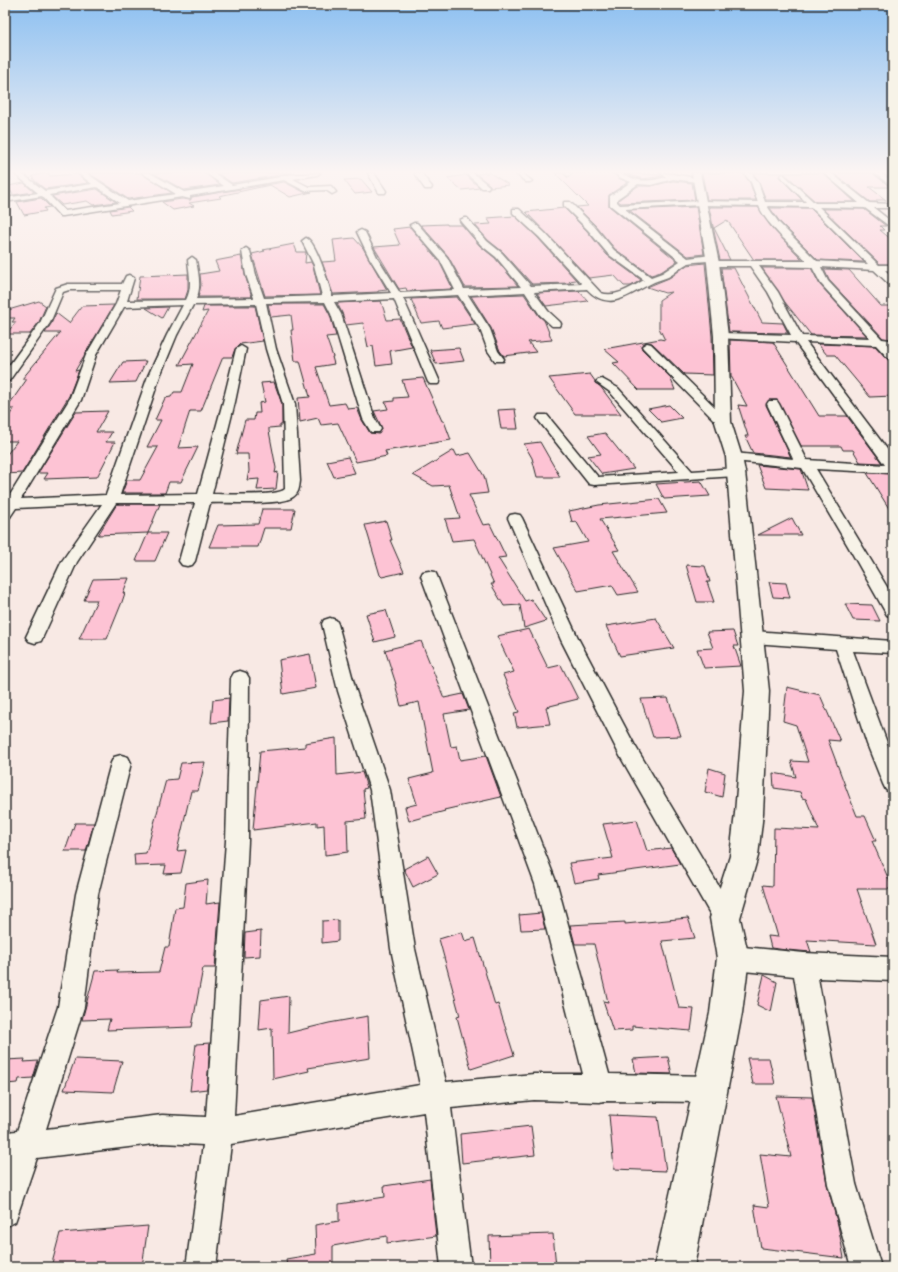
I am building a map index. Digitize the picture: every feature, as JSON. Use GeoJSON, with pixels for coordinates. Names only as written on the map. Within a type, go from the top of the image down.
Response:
{"type":"FeatureCollection","features":[{"type":"Feature","properties":{"kind":"street"},"geometry":{"type":"LineString","coordinates":[[361,232],[373,257],[397,295],[434,382]]}},
{"type":"Feature","properties":{"kind":"street"},"geometry":{"type":"LineString","coordinates":[[420,232],[444,259],[461,292],[485,329],[493,351],[500,359]]}},
{"type":"Feature","properties":{"kind":"street"},"geometry":{"type":"LineString","coordinates":[[475,232],[484,243],[499,255],[528,289],[544,313],[556,324]]}},
{"type":"Feature","properties":{"kind":"street"},"geometry":{"type":"LineString","coordinates":[[539,232],[598,295],[606,298],[617,297],[650,280],[665,275],[686,260]]}},
{"type":"Feature","properties":{"kind":"street"},"geometry":{"type":"LineString","coordinates":[[595,232],[612,252],[650,280]]}},
{"type":"Feature","properties":{"kind":"street"},"geometry":{"type":"LineString","coordinates":[[649,232],[686,260],[752,264],[815,264],[893,268]]}},
{"type":"Feature","properties":{"kind":"street"},"geometry":{"type":"LineString","coordinates":[[707,232],[712,261],[721,336],[723,422],[735,464],[753,637],[757,691],[749,813],[744,856],[725,918]]}},
{"type":"Feature","properties":{"kind":"street"},"geometry":{"type":"LineString","coordinates":[[783,232],[815,264],[824,282],[893,357]]}},
{"type":"Feature","properties":{"kind":"street"},"geometry":{"type":"LineString","coordinates":[[841,232],[893,283]]}},
{"type":"Feature","properties":{"kind":"street"},"geometry":{"type":"LineString","coordinates":[[306,240],[318,265],[328,299],[341,328],[369,419],[375,429]]}},
{"type":"Feature","properties":{"kind":"street"},"geometry":{"type":"LineString","coordinates":[[8,509],[112,499],[272,498],[287,495],[292,490],[293,481],[290,458],[289,404],[271,349],[260,300],[251,275],[246,251]]}},
{"type":"Feature","properties":{"kind":"street"},"geometry":{"type":"LineString","coordinates":[[35,637],[70,561],[112,499],[154,376],[188,303],[194,294],[195,282],[192,260]]}},
{"type":"Feature","properties":{"kind":"street"},"geometry":{"type":"LineString","coordinates":[[752,264],[773,292],[798,339],[893,467]]}},
{"type":"Feature","properties":{"kind":"street"},"geometry":{"type":"LineString","coordinates":[[5,379],[45,323],[59,290],[62,288],[128,282],[120,304],[91,356],[75,400],[8,509]]}},
{"type":"Feature","properties":{"kind":"street"},"geometry":{"type":"LineString","coordinates":[[120,304],[328,299],[590,286]]}},
{"type":"Feature","properties":{"kind":"street"},"geometry":{"type":"LineString","coordinates":[[721,336],[893,342]]}},
{"type":"Feature","properties":{"kind":"street"},"geometry":{"type":"LineString","coordinates":[[647,346],[723,422]]}},
{"type":"Feature","properties":{"kind":"street"},"geometry":{"type":"LineString","coordinates":[[187,562],[203,498],[221,438],[241,349]]}},
{"type":"Feature","properties":{"kind":"street"},"geometry":{"type":"LineString","coordinates":[[602,382],[614,390],[689,475]]}},
{"type":"Feature","properties":{"kind":"street"},"geometry":{"type":"LineString","coordinates":[[773,404],[804,464],[856,546],[893,611]]}},
{"type":"Feature","properties":{"kind":"street"},"geometry":{"type":"LineString","coordinates":[[543,418],[594,481],[689,475],[735,464],[804,464],[893,467]]}},
{"type":"Feature","properties":{"kind":"street"},"geometry":{"type":"LineString","coordinates":[[515,518],[570,640],[627,750],[725,918],[733,958],[726,1013],[709,1089],[685,1218],[674,1267]]}},
{"type":"Feature","properties":{"kind":"street"},"geometry":{"type":"LineString","coordinates":[[429,576],[546,884],[600,1089]]}},
{"type":"Feature","properties":{"kind":"street"},"geometry":{"type":"LineString","coordinates":[[330,624],[347,691],[380,790],[404,949],[436,1096],[456,1267]]}},
{"type":"Feature","properties":{"kind":"street"},"geometry":{"type":"LineString","coordinates":[[753,637],[893,647]]}},
{"type":"Feature","properties":{"kind":"street"},"geometry":{"type":"LineString","coordinates":[[842,643],[877,744],[893,784]]}},
{"type":"Feature","properties":{"kind":"street"},"geometry":{"type":"LineString","coordinates":[[201,1267],[219,1132],[237,841],[240,678]]}},
{"type":"Feature","properties":{"kind":"street"},"geometry":{"type":"LineString","coordinates":[[5,1212],[16,1146],[71,1008],[87,894],[122,763]]}},
{"type":"Feature","properties":{"kind":"street"},"geometry":{"type":"LineString","coordinates":[[733,958],[804,965],[893,969]]}},
{"type":"Feature","properties":{"kind":"street"},"geometry":{"type":"LineString","coordinates":[[804,965],[842,1184],[866,1267]]}},
{"type":"Feature","properties":{"kind":"street"},"geometry":{"type":"LineString","coordinates":[[16,1146],[162,1130],[219,1132],[436,1096],[534,1088],[709,1089]]}},
{"type":"Feature","properties":{"kind":"building"},"geometry":{"type":"Polygon","coordinates":[[[394,232],[415,232],[439,261],[453,289],[407,291],[406,288],[399,289],[374,247],[400,245],[394,232]]]}},
{"type":"Feature","properties":{"kind":"building"},"geometry":{"type":"Polygon","coordinates":[[[427,232],[468,232],[480,246],[495,258],[518,286],[465,287],[448,256],[427,232]]]}},
{"type":"Feature","properties":{"kind":"building"},"geometry":{"type":"Polygon","coordinates":[[[481,232],[532,232],[576,280],[569,281],[571,283],[532,284],[503,252],[488,240],[481,232]]]}},
{"type":"Feature","properties":{"kind":"building"},"geometry":{"type":"Polygon","coordinates":[[[545,232],[588,232],[607,255],[641,280],[631,286],[624,286],[614,275],[589,278],[545,232]]]}},
{"type":"Feature","properties":{"kind":"building"},"geometry":{"type":"Polygon","coordinates":[[[601,232],[642,232],[677,261],[661,272],[651,275],[615,249],[601,232]]]}},
{"type":"Feature","properties":{"kind":"building"},"geometry":{"type":"Polygon","coordinates":[[[658,232],[700,232],[704,254],[688,256],[658,232]]]}},
{"type":"Feature","properties":{"kind":"building"},"geometry":{"type":"Polygon","coordinates":[[[714,232],[716,232],[730,260],[720,260],[714,232]]]}},
{"type":"Feature","properties":{"kind":"building"},"geometry":{"type":"Polygon","coordinates":[[[735,232],[776,232],[803,260],[754,260],[735,232]]]}},
{"type":"Feature","properties":{"kind":"building"},"geometry":{"type":"Polygon","coordinates":[[[790,232],[834,232],[864,262],[818,260],[790,232]]]}},
{"type":"Feature","properties":{"kind":"building"},"geometry":{"type":"Polygon","coordinates":[[[847,232],[883,232],[893,241],[893,264],[880,264],[847,232]]]}},
{"type":"Feature","properties":{"kind":"building"},"geometry":{"type":"Polygon","coordinates":[[[354,238],[363,248],[387,290],[378,292],[333,294],[322,262],[336,261],[333,240],[354,238]]]}},
{"type":"Feature","properties":{"kind":"building"},"geometry":{"type":"Polygon","coordinates":[[[294,244],[297,252],[306,252],[305,263],[311,262],[313,266],[320,295],[265,296],[252,254],[265,251],[263,250],[294,244]]]}},
{"type":"Feature","properties":{"kind":"building"},"geometry":{"type":"Polygon","coordinates":[[[241,256],[252,297],[198,297],[201,285],[200,274],[219,271],[215,261],[241,256]]]}},
{"type":"Feature","properties":{"kind":"building"},"geometry":{"type":"Polygon","coordinates":[[[705,263],[712,336],[713,375],[684,374],[652,343],[646,342],[641,346],[642,349],[670,377],[675,390],[639,390],[613,363],[619,362],[604,349],[660,339],[665,340],[659,328],[659,300],[671,292],[665,293],[647,287],[669,278],[687,265],[705,263]]]}},
{"type":"Feature","properties":{"kind":"building"},"geometry":{"type":"Polygon","coordinates":[[[721,268],[734,268],[762,322],[783,323],[788,333],[729,332],[721,268]]]}},
{"type":"Feature","properties":{"kind":"building"},"geometry":{"type":"Polygon","coordinates":[[[762,268],[811,268],[820,285],[867,336],[811,335],[784,301],[762,268]]]}},
{"type":"Feature","properties":{"kind":"building"},"geometry":{"type":"Polygon","coordinates":[[[824,269],[849,270],[881,306],[893,306],[893,349],[890,345],[892,342],[891,339],[883,338],[829,280],[824,269]]]}},
{"type":"Feature","properties":{"kind":"building"},"geometry":{"type":"Polygon","coordinates":[[[188,274],[188,290],[185,299],[137,299],[140,276],[188,274]]]}},
{"type":"Feature","properties":{"kind":"building"},"geometry":{"type":"Polygon","coordinates":[[[579,291],[588,301],[546,306],[537,293],[579,291]]]}},
{"type":"Feature","properties":{"kind":"building"},"geometry":{"type":"Polygon","coordinates":[[[524,294],[539,316],[544,320],[552,340],[528,342],[536,352],[504,356],[500,351],[491,328],[471,296],[524,294]]]}},
{"type":"Feature","properties":{"kind":"building"},"geometry":{"type":"Polygon","coordinates":[[[457,297],[475,324],[442,328],[439,321],[421,323],[411,299],[457,297]]]}},
{"type":"Feature","properties":{"kind":"building"},"geometry":{"type":"Polygon","coordinates":[[[39,301],[46,306],[39,322],[30,334],[6,334],[16,322],[12,322],[15,318],[5,318],[5,311],[39,301]]]}},
{"type":"Feature","properties":{"kind":"building"},"geometry":{"type":"Polygon","coordinates":[[[381,301],[387,320],[400,319],[412,347],[390,351],[392,364],[376,366],[373,346],[368,347],[363,323],[346,325],[337,303],[381,301]]]}},
{"type":"Feature","properties":{"kind":"building"},"geometry":{"type":"Polygon","coordinates":[[[268,304],[324,304],[330,315],[336,336],[326,337],[334,364],[316,367],[329,405],[345,403],[348,409],[357,408],[370,433],[379,434],[382,428],[374,411],[388,409],[385,402],[394,401],[394,398],[408,397],[402,380],[423,378],[442,421],[444,421],[451,440],[385,451],[387,456],[356,462],[338,423],[321,425],[318,418],[300,422],[298,398],[310,397],[300,361],[295,361],[291,330],[293,330],[291,315],[271,317],[268,304]]]}},
{"type":"Feature","properties":{"kind":"building"},"geometry":{"type":"Polygon","coordinates":[[[114,305],[75,371],[79,370],[69,396],[22,473],[5,474],[5,457],[17,441],[5,441],[5,421],[14,409],[6,409],[27,379],[22,379],[60,333],[45,333],[56,313],[69,323],[82,306],[114,305]]]}},
{"type":"Feature","properties":{"kind":"building"},"geometry":{"type":"Polygon","coordinates":[[[204,306],[255,306],[263,341],[240,344],[235,349],[232,357],[223,357],[201,411],[190,411],[178,448],[198,447],[181,482],[169,482],[165,493],[122,493],[127,480],[140,480],[158,447],[147,447],[161,420],[155,420],[165,398],[171,397],[174,392],[182,392],[193,364],[179,365],[208,311],[202,312],[204,306]]]}},
{"type":"Feature","properties":{"kind":"building"},"geometry":{"type":"Polygon","coordinates":[[[168,307],[162,318],[146,308],[168,307]]]}},
{"type":"Feature","properties":{"kind":"building"},"geometry":{"type":"Polygon","coordinates":[[[730,340],[773,342],[819,416],[847,416],[882,463],[860,462],[853,450],[843,450],[841,446],[801,446],[777,400],[769,400],[766,405],[791,457],[753,453],[745,436],[748,436],[738,405],[747,406],[731,376],[730,340]]]}},
{"type":"Feature","properties":{"kind":"building"},"geometry":{"type":"Polygon","coordinates":[[[818,344],[875,346],[888,360],[893,361],[893,396],[870,397],[835,355],[827,355],[818,344]]]}},
{"type":"Feature","properties":{"kind":"building"},"geometry":{"type":"Polygon","coordinates":[[[459,348],[464,361],[436,364],[430,350],[459,348]]]}},
{"type":"Feature","properties":{"kind":"building"},"geometry":{"type":"Polygon","coordinates":[[[146,361],[136,382],[110,383],[123,362],[146,361]]]}},
{"type":"Feature","properties":{"kind":"building"},"geometry":{"type":"Polygon","coordinates":[[[590,374],[595,383],[600,386],[621,414],[575,414],[549,378],[590,374]]]}},
{"type":"Feature","properties":{"kind":"building"},"geometry":{"type":"Polygon","coordinates":[[[274,382],[282,404],[282,425],[280,425],[280,427],[269,428],[276,468],[275,473],[278,472],[276,489],[257,490],[259,479],[247,480],[249,471],[248,454],[236,454],[245,420],[254,420],[255,413],[260,413],[259,403],[265,402],[261,383],[274,382]]]}},
{"type":"Feature","properties":{"kind":"building"},"geometry":{"type":"Polygon","coordinates":[[[669,405],[682,418],[661,422],[648,409],[669,405]]]}},
{"type":"Feature","properties":{"kind":"building"},"geometry":{"type":"Polygon","coordinates":[[[515,409],[518,429],[501,429],[498,410],[515,409]]]}},
{"type":"Feature","properties":{"kind":"building"},"geometry":{"type":"Polygon","coordinates":[[[108,411],[96,432],[112,432],[106,442],[115,442],[97,477],[44,479],[48,473],[38,473],[76,412],[108,411]]]}},
{"type":"Feature","properties":{"kind":"building"},"geometry":{"type":"Polygon","coordinates":[[[605,433],[634,469],[602,474],[588,456],[601,454],[588,436],[605,433]]]}},
{"type":"Feature","properties":{"kind":"building"},"geometry":{"type":"Polygon","coordinates":[[[540,442],[560,477],[537,477],[532,458],[524,444],[540,442]]]}},
{"type":"Feature","properties":{"kind":"building"},"geometry":{"type":"Polygon","coordinates":[[[454,450],[457,456],[470,453],[484,476],[488,493],[469,495],[483,525],[490,524],[506,557],[498,558],[525,601],[531,599],[546,621],[524,628],[520,605],[504,606],[491,584],[494,584],[474,539],[452,541],[445,519],[460,518],[449,485],[433,486],[413,475],[454,450]]]}},
{"type":"Feature","properties":{"kind":"building"},"geometry":{"type":"Polygon","coordinates":[[[348,457],[355,473],[334,477],[327,461],[348,457]]]}},
{"type":"Feature","properties":{"kind":"building"},"geometry":{"type":"Polygon","coordinates":[[[757,465],[801,469],[808,490],[766,488],[757,465]]]}},
{"type":"Feature","properties":{"kind":"building"},"geometry":{"type":"Polygon","coordinates":[[[867,473],[893,474],[893,515],[867,473]]]}},
{"type":"Feature","properties":{"kind":"building"},"geometry":{"type":"Polygon","coordinates":[[[701,481],[710,496],[664,499],[656,484],[701,481]]]}},
{"type":"Feature","properties":{"kind":"building"},"geometry":{"type":"Polygon","coordinates":[[[659,499],[667,513],[600,519],[619,550],[613,551],[638,592],[618,595],[612,585],[578,591],[554,548],[588,542],[576,521],[572,522],[569,511],[599,505],[659,499]]]}},
{"type":"Feature","properties":{"kind":"building"},"geometry":{"type":"Polygon","coordinates":[[[117,504],[160,504],[148,533],[98,535],[117,504]]]}},
{"type":"Feature","properties":{"kind":"building"},"geometry":{"type":"Polygon","coordinates":[[[262,509],[295,509],[291,528],[264,528],[258,547],[209,547],[218,525],[258,524],[262,509]]]}},
{"type":"Feature","properties":{"kind":"building"},"geometry":{"type":"Polygon","coordinates":[[[792,518],[801,535],[758,535],[792,518]]]}},
{"type":"Feature","properties":{"kind":"building"},"geometry":{"type":"Polygon","coordinates":[[[386,521],[392,540],[390,540],[404,572],[382,577],[380,575],[365,525],[386,521]]]}},
{"type":"Feature","properties":{"kind":"building"},"geometry":{"type":"Polygon","coordinates":[[[148,533],[167,533],[155,561],[136,561],[148,533]]]}},
{"type":"Feature","properties":{"kind":"building"},"geometry":{"type":"Polygon","coordinates":[[[686,565],[705,566],[710,582],[707,582],[714,602],[697,602],[686,565]]]}},
{"type":"Feature","properties":{"kind":"building"},"geometry":{"type":"Polygon","coordinates":[[[129,578],[123,593],[125,593],[122,602],[107,639],[79,639],[97,600],[84,600],[93,579],[129,578]]]}},
{"type":"Feature","properties":{"kind":"building"},"geometry":{"type":"Polygon","coordinates":[[[769,582],[786,583],[790,598],[773,597],[769,582]]]}},
{"type":"Feature","properties":{"kind":"building"},"geometry":{"type":"Polygon","coordinates":[[[845,604],[872,605],[880,621],[853,620],[845,604]]]}},
{"type":"Feature","properties":{"kind":"building"},"geometry":{"type":"Polygon","coordinates":[[[386,610],[395,637],[375,642],[366,614],[386,610]]]}},
{"type":"Feature","properties":{"kind":"building"},"geometry":{"type":"Polygon","coordinates":[[[656,618],[674,648],[620,656],[606,626],[656,618]]]}},
{"type":"Feature","properties":{"kind":"building"},"geometry":{"type":"Polygon","coordinates":[[[529,629],[548,668],[561,665],[578,699],[546,707],[550,724],[517,727],[514,713],[519,712],[503,675],[514,672],[497,636],[529,629]]]}},
{"type":"Feature","properties":{"kind":"building"},"geometry":{"type":"Polygon","coordinates":[[[733,631],[738,646],[734,646],[741,666],[704,668],[697,649],[713,648],[707,632],[733,631]]]}},
{"type":"Feature","properties":{"kind":"building"},"geometry":{"type":"Polygon","coordinates":[[[421,641],[444,698],[463,694],[469,710],[444,714],[451,747],[457,746],[460,760],[486,756],[501,797],[444,810],[445,811],[409,821],[405,807],[417,804],[409,779],[433,773],[419,702],[401,706],[396,684],[385,650],[421,641]]]}},
{"type":"Feature","properties":{"kind":"building"},"geometry":{"type":"Polygon","coordinates":[[[310,654],[316,688],[283,694],[279,660],[310,654]]]}},
{"type":"Feature","properties":{"kind":"building"},"geometry":{"type":"Polygon","coordinates":[[[787,687],[820,695],[840,741],[828,740],[849,796],[857,816],[865,816],[876,841],[872,841],[893,889],[857,889],[876,944],[807,940],[811,952],[787,950],[786,948],[786,950],[771,948],[768,936],[778,937],[763,885],[773,886],[774,828],[819,830],[806,799],[802,798],[800,792],[774,788],[773,773],[796,777],[791,761],[808,762],[796,725],[783,721],[787,687]]]}},
{"type":"Feature","properties":{"kind":"building"},"geometry":{"type":"Polygon","coordinates":[[[229,698],[228,721],[211,723],[213,700],[229,698]]]}},
{"type":"Feature","properties":{"kind":"building"},"geometry":{"type":"Polygon","coordinates":[[[668,698],[681,736],[653,737],[641,699],[668,698]]]}},
{"type":"Feature","properties":{"kind":"building"},"geometry":{"type":"Polygon","coordinates":[[[336,738],[337,775],[362,772],[367,788],[363,789],[366,819],[347,821],[348,852],[325,855],[324,825],[317,826],[317,822],[253,830],[260,751],[305,747],[305,743],[336,738]]]}},
{"type":"Feature","properties":{"kind":"building"},"geometry":{"type":"Polygon","coordinates":[[[205,762],[198,791],[191,791],[177,851],[186,850],[181,873],[164,874],[166,865],[135,866],[134,854],[146,853],[166,780],[177,779],[181,763],[205,762]]]}},
{"type":"Feature","properties":{"kind":"building"},"geometry":{"type":"Polygon","coordinates":[[[709,768],[725,773],[722,797],[705,792],[709,768]]]}},
{"type":"Feature","properties":{"kind":"building"},"geometry":{"type":"Polygon","coordinates":[[[637,820],[647,851],[671,848],[680,864],[598,875],[599,879],[574,883],[569,863],[613,858],[603,824],[637,820]]]}},
{"type":"Feature","properties":{"kind":"building"},"geometry":{"type":"Polygon","coordinates":[[[75,823],[94,823],[86,851],[65,851],[75,823]]]}},
{"type":"Feature","properties":{"kind":"building"},"geometry":{"type":"Polygon","coordinates":[[[428,856],[438,874],[413,887],[404,869],[428,856]]]}},
{"type":"Feature","properties":{"kind":"building"},"geometry":{"type":"Polygon","coordinates":[[[208,880],[206,904],[220,902],[215,968],[203,968],[192,1027],[107,1030],[110,1019],[82,1020],[95,971],[118,970],[117,973],[159,972],[165,947],[169,947],[175,908],[183,907],[186,883],[208,880]]]}},
{"type":"Feature","properties":{"kind":"building"},"geometry":{"type":"Polygon","coordinates":[[[541,913],[545,929],[521,930],[519,915],[541,913]]]}},
{"type":"Feature","properties":{"kind":"building"},"geometry":{"type":"Polygon","coordinates":[[[688,918],[695,938],[662,941],[679,1008],[694,1009],[691,1031],[632,1026],[632,1030],[613,1031],[603,1001],[608,1002],[594,944],[575,944],[570,925],[625,922],[625,924],[688,918]]]}},
{"type":"Feature","properties":{"kind":"building"},"geometry":{"type":"Polygon","coordinates":[[[338,920],[338,941],[322,943],[322,921],[338,920]]]}},
{"type":"Feature","properties":{"kind":"building"},"geometry":{"type":"Polygon","coordinates":[[[261,931],[260,956],[244,957],[245,933],[261,931]]]}},
{"type":"Feature","properties":{"kind":"building"},"geometry":{"type":"Polygon","coordinates":[[[462,932],[465,941],[475,938],[495,1005],[498,1004],[514,1055],[471,1069],[457,1017],[460,1016],[439,939],[462,932]]]}},
{"type":"Feature","properties":{"kind":"building"},"geometry":{"type":"Polygon","coordinates":[[[764,975],[777,982],[771,1012],[757,1005],[764,975]]]}},
{"type":"Feature","properties":{"kind":"building"},"geometry":{"type":"Polygon","coordinates":[[[289,996],[288,1033],[329,1023],[368,1016],[370,1058],[308,1068],[309,1071],[273,1079],[272,1028],[259,1030],[261,1000],[289,996]]]}},
{"type":"Feature","properties":{"kind":"building"},"geometry":{"type":"Polygon","coordinates":[[[210,1043],[207,1089],[190,1091],[196,1044],[210,1043]]]}},
{"type":"Feature","properties":{"kind":"building"},"geometry":{"type":"Polygon","coordinates":[[[668,1057],[672,1074],[636,1073],[633,1059],[668,1057]]]}},
{"type":"Feature","properties":{"kind":"building"},"geometry":{"type":"Polygon","coordinates":[[[747,1058],[769,1058],[775,1084],[753,1084],[747,1058]]]}},
{"type":"Feature","properties":{"kind":"building"},"geometry":{"type":"Polygon","coordinates":[[[25,1059],[24,1062],[38,1061],[33,1078],[19,1079],[18,1083],[5,1084],[5,1060],[25,1059]]]}},
{"type":"Feature","properties":{"kind":"building"},"geometry":{"type":"Polygon","coordinates":[[[75,1059],[122,1061],[113,1092],[64,1090],[75,1059]]]}},
{"type":"Feature","properties":{"kind":"building"},"geometry":{"type":"Polygon","coordinates":[[[776,1096],[812,1097],[827,1184],[838,1225],[844,1258],[761,1248],[754,1205],[769,1207],[760,1154],[791,1157],[776,1096]]]}},
{"type":"Feature","properties":{"kind":"building"},"geometry":{"type":"Polygon","coordinates":[[[609,1115],[658,1117],[666,1171],[614,1169],[609,1115]]]}},
{"type":"Feature","properties":{"kind":"building"},"geometry":{"type":"Polygon","coordinates":[[[531,1126],[535,1155],[462,1163],[460,1134],[531,1126]]]}},
{"type":"Feature","properties":{"kind":"building"},"geometry":{"type":"Polygon","coordinates":[[[430,1179],[436,1236],[387,1243],[387,1236],[333,1246],[333,1267],[287,1267],[286,1259],[316,1254],[315,1225],[339,1221],[339,1204],[385,1197],[384,1186],[430,1179]]]}},
{"type":"Feature","properties":{"kind":"building"},"geometry":{"type":"Polygon","coordinates":[[[148,1226],[142,1267],[51,1267],[60,1233],[148,1226]]]}},
{"type":"Feature","properties":{"kind":"building"},"geometry":{"type":"Polygon","coordinates":[[[553,1234],[556,1267],[490,1267],[489,1236],[553,1234]]]}}]}
